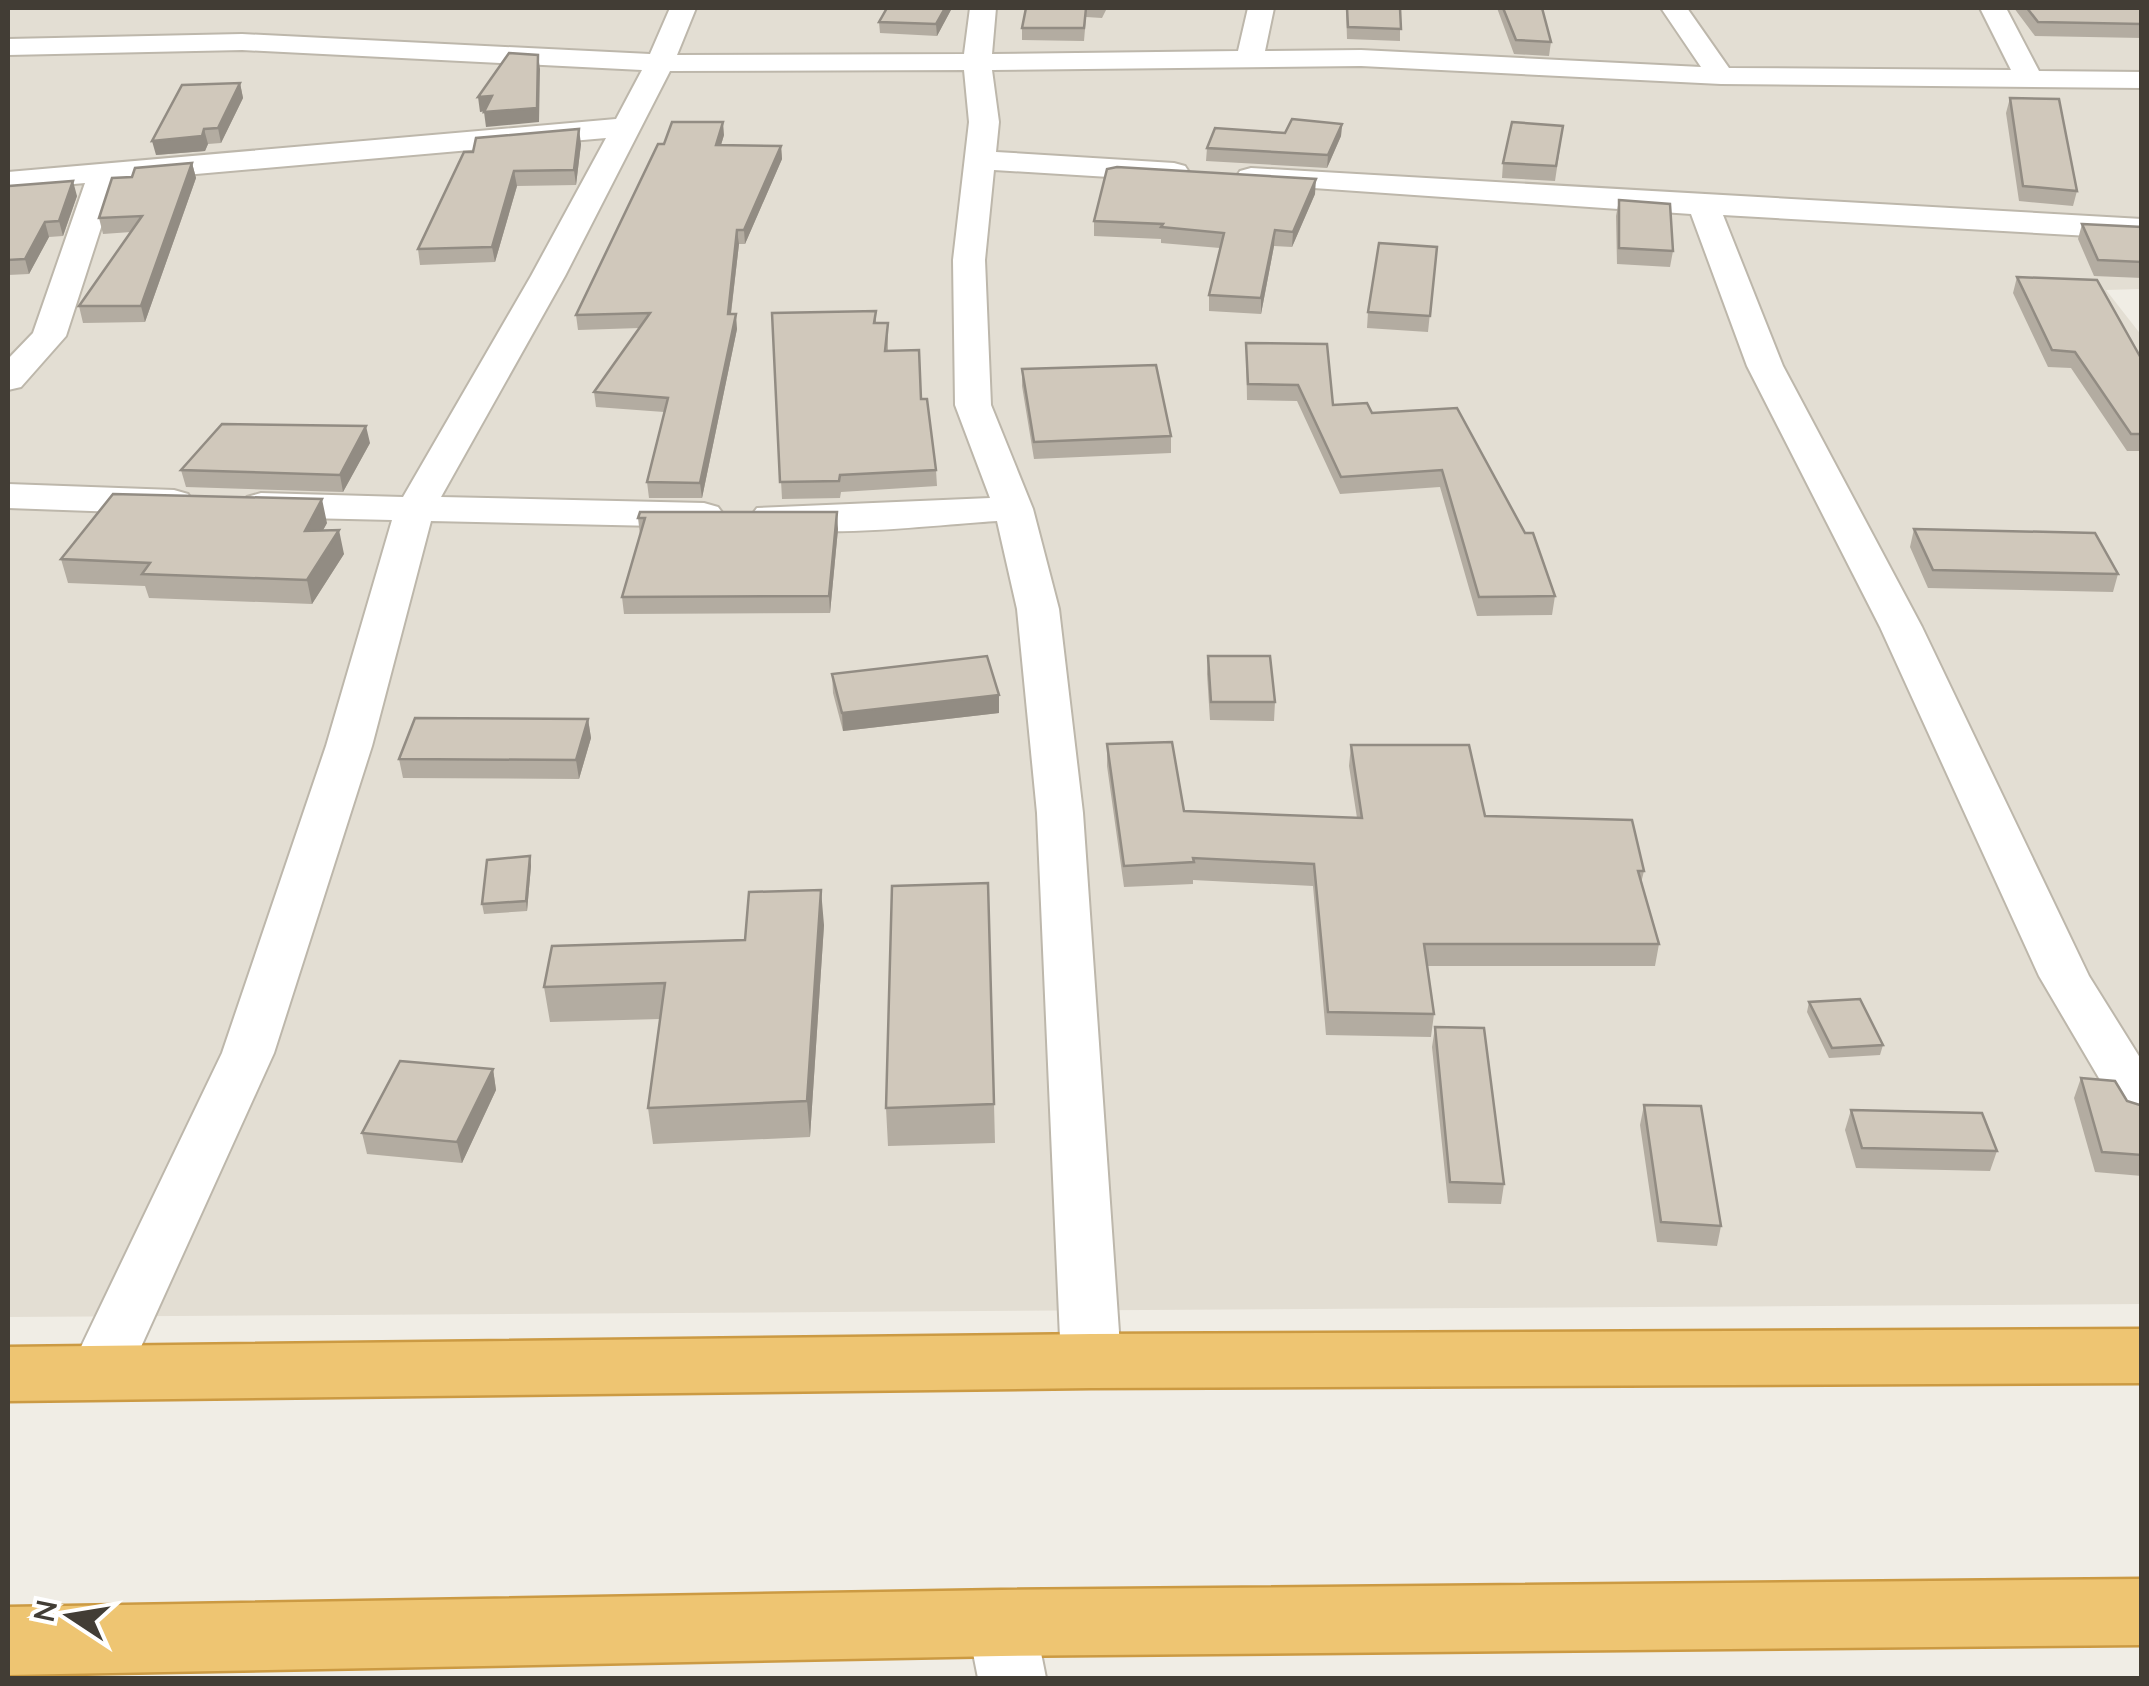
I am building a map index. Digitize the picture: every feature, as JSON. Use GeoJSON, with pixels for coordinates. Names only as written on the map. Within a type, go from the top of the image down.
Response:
{"type":"FeatureCollection","features":[{"type":"Feature","properties":{"kind":"highway"},"geometry":{"type":"LineString","coordinates":[[8,1374],[1091,1360],[2142,1356]]}},
{"type":"Feature","properties":{"kind":"highway"},"geometry":{"type":"LineString","coordinates":[[8,1641],[1006,1651],[2142,1612]]}},
{"type":"Feature","properties":{"kind":"street"},"geometry":{"type":"LineString","coordinates":[[99,1374],[248,1054],[349,746],[414,511],[548,276],[660,64],[683,8]]}},
{"type":"Feature","properties":{"kind":"street"},"geometry":{"type":"LineString","coordinates":[[983,8],[977,62],[984,122],[969,260],[973,404],[1014,510],[1038,609],[1060,813],[1091,1360]]}},
{"type":"Feature","properties":{"kind":"street"},"geometry":{"type":"LineString","coordinates":[[1250,56],[1261,8]]}},
{"type":"Feature","properties":{"kind":"street"},"geometry":{"type":"LineString","coordinates":[[1674,8],[1721,76]]}},
{"type":"Feature","properties":{"kind":"street"},"geometry":{"type":"LineString","coordinates":[[1993,8],[2030,80]]}},
{"type":"Feature","properties":{"kind":"street"},"geometry":{"type":"LineString","coordinates":[[8,47],[242,42],[660,64],[1250,56],[1721,76],[2142,80]]}},
{"type":"Feature","properties":{"kind":"street"},"geometry":{"type":"LineString","coordinates":[[8,181],[626,127]]}},
{"type":"Feature","properties":{"kind":"street"},"geometry":{"type":"LineString","coordinates":[[980,160],[2142,229]]}},
{"type":"Feature","properties":{"kind":"street"},"geometry":{"type":"LineString","coordinates":[[8,379],[50,336],[103,174]]}},
{"type":"Feature","properties":{"kind":"street"},"geometry":{"type":"LineString","coordinates":[[1703,205],[1764,366],[1901,627],[2064,976],[2142,1106]]}},
{"type":"Feature","properties":{"kind":"street"},"geometry":{"type":"LineString","coordinates":[[8,496],[414,511],[848,517],[1014,510]]}},
{"type":"Feature","properties":{"kind":"shaded area"},"geometry":{"type":"Polygon","coordinates":[[[8,8],[2141,8],[2141,289],[2106,290],[2142,336],[2141,1304],[8,1317],[8,8]]]}},
{"type":"Feature","properties":{"kind":"building"},"geometry":{"type":"Polygon","coordinates":[[[887,8],[945,8],[936,24],[879,22],[887,8]]]}},
{"type":"Feature","properties":{"kind":"building"},"geometry":{"type":"Polygon","coordinates":[[[1026,8],[1086,8],[1084,28],[1022,28],[1026,8]]]}},
{"type":"Feature","properties":{"kind":"building"},"geometry":{"type":"Polygon","coordinates":[[[1347,8],[1400,8],[1401,29],[1348,27],[1347,8]]]}},
{"type":"Feature","properties":{"kind":"building"},"geometry":{"type":"Polygon","coordinates":[[[1503,8],[1542,8],[1551,42],[1516,40],[1503,8]]]}},
{"type":"Feature","properties":{"kind":"building"},"geometry":{"type":"Polygon","coordinates":[[[2027,8],[2142,8],[2142,24],[2038,22],[2027,8]]]}},
{"type":"Feature","properties":{"kind":"building"},"geometry":{"type":"Polygon","coordinates":[[[509,53],[538,55],[537,108],[484,112],[492,96],[478,97],[509,53]]]}},
{"type":"Feature","properties":{"kind":"building"},"geometry":{"type":"Polygon","coordinates":[[[240,83],[218,128],[204,129],[202,136],[152,141],[182,85],[240,83]]]}},
{"type":"Feature","properties":{"kind":"building"},"geometry":{"type":"Polygon","coordinates":[[[2010,98],[2059,99],[2077,191],[2023,186],[2010,98]]]}},
{"type":"Feature","properties":{"kind":"building"},"geometry":{"type":"Polygon","coordinates":[[[1292,119],[1342,124],[1328,155],[1207,148],[1215,128],[1285,133],[1292,119]]]}},
{"type":"Feature","properties":{"kind":"building"},"geometry":{"type":"Polygon","coordinates":[[[672,122],[723,122],[716,145],[781,146],[744,230],[737,230],[728,314],[736,314],[700,483],[647,482],[668,398],[594,392],[650,313],[576,315],[672,122]]]}},
{"type":"Feature","properties":{"kind":"building"},"geometry":{"type":"Polygon","coordinates":[[[1512,122],[1563,126],[1556,166],[1503,163],[1512,122]]]}},
{"type":"Feature","properties":{"kind":"building"},"geometry":{"type":"Polygon","coordinates":[[[579,129],[574,170],[514,171],[492,247],[418,249],[464,152],[473,152],[476,138],[579,129]]]}},
{"type":"Feature","properties":{"kind":"building"},"geometry":{"type":"Polygon","coordinates":[[[192,163],[141,306],[79,306],[142,216],[99,218],[112,178],[132,177],[135,168],[192,163]]]}},
{"type":"Feature","properties":{"kind":"building"},"geometry":{"type":"Polygon","coordinates":[[[1107,169],[1316,179],[1293,232],[1275,230],[1261,298],[1209,295],[1224,233],[1161,227],[1163,224],[1094,221],[1107,169]]]}},
{"type":"Feature","properties":{"kind":"building"},"geometry":{"type":"Polygon","coordinates":[[[73,181],[59,221],[45,222],[25,259],[8,260],[9,186],[73,181]]]}},
{"type":"Feature","properties":{"kind":"building"},"geometry":{"type":"Polygon","coordinates":[[[1619,200],[1670,204],[1673,251],[1619,248],[1619,200]]]}},
{"type":"Feature","properties":{"kind":"building"},"geometry":{"type":"Polygon","coordinates":[[[2082,224],[2142,227],[2142,262],[2098,260],[2082,224]]]}},
{"type":"Feature","properties":{"kind":"building"},"geometry":{"type":"Polygon","coordinates":[[[1379,243],[1437,247],[1430,316],[1368,312],[1379,243]]]}},
{"type":"Feature","properties":{"kind":"building"},"geometry":{"type":"Polygon","coordinates":[[[2017,277],[2097,280],[2142,360],[2142,434],[2131,434],[2075,352],[2052,350],[2017,277]]]}},
{"type":"Feature","properties":{"kind":"building"},"geometry":{"type":"Polygon","coordinates":[[[876,311],[874,323],[888,323],[885,351],[919,350],[921,399],[927,399],[936,470],[840,475],[839,481],[780,482],[772,313],[876,311]]]}},
{"type":"Feature","properties":{"kind":"building"},"geometry":{"type":"Polygon","coordinates":[[[1246,343],[1327,344],[1333,405],[1367,403],[1372,413],[1457,408],[1525,533],[1533,533],[1555,596],[1479,597],[1442,470],[1341,477],[1298,385],[1248,384],[1246,343]]]}},
{"type":"Feature","properties":{"kind":"building"},"geometry":{"type":"Polygon","coordinates":[[[1156,365],[1171,436],[1034,442],[1022,369],[1156,365]]]}},
{"type":"Feature","properties":{"kind":"building"},"geometry":{"type":"Polygon","coordinates":[[[222,424],[366,426],[340,475],[181,470],[222,424]]]}},
{"type":"Feature","properties":{"kind":"building"},"geometry":{"type":"Polygon","coordinates":[[[113,494],[322,499],[305,531],[339,530],[307,580],[142,574],[150,563],[61,559],[113,494]]]}},
{"type":"Feature","properties":{"kind":"building"},"geometry":{"type":"Polygon","coordinates":[[[640,512],[837,512],[829,596],[622,597],[645,518],[638,518],[640,512]]]}},
{"type":"Feature","properties":{"kind":"building"},"geometry":{"type":"Polygon","coordinates":[[[1914,529],[2095,533],[2118,574],[1933,570],[1914,529]]]}},
{"type":"Feature","properties":{"kind":"building"},"geometry":{"type":"Polygon","coordinates":[[[987,656],[999,695],[842,713],[832,674],[987,656]]]}},
{"type":"Feature","properties":{"kind":"building"},"geometry":{"type":"Polygon","coordinates":[[[1208,656],[1270,656],[1275,702],[1211,702],[1208,656]]]}},
{"type":"Feature","properties":{"kind":"building"},"geometry":{"type":"Polygon","coordinates":[[[415,718],[588,719],[576,760],[399,759],[415,718]]]}},
{"type":"Feature","properties":{"kind":"building"},"geometry":{"type":"Polygon","coordinates":[[[1172,742],[1184,811],[1362,818],[1351,745],[1469,745],[1485,816],[1632,820],[1644,871],[1638,871],[1659,944],[1424,944],[1434,1014],[1328,1012],[1314,864],[1193,858],[1194,862],[1124,866],[1107,744],[1172,742]]]}},
{"type":"Feature","properties":{"kind":"building"},"geometry":{"type":"Polygon","coordinates":[[[530,856],[526,901],[482,904],[487,860],[530,856]]]}},
{"type":"Feature","properties":{"kind":"building"},"geometry":{"type":"Polygon","coordinates":[[[988,883],[994,1104],[886,1108],[892,886],[988,883]]]}},
{"type":"Feature","properties":{"kind":"building"},"geometry":{"type":"Polygon","coordinates":[[[821,890],[807,1101],[648,1108],[665,983],[544,987],[552,946],[745,940],[749,892],[821,890]]]}},
{"type":"Feature","properties":{"kind":"building"},"geometry":{"type":"Polygon","coordinates":[[[1860,999],[1883,1045],[1832,1048],[1809,1002],[1860,999]]]}},
{"type":"Feature","properties":{"kind":"building"},"geometry":{"type":"Polygon","coordinates":[[[1435,1027],[1484,1028],[1504,1184],[1450,1182],[1435,1027]]]}},
{"type":"Feature","properties":{"kind":"building"},"geometry":{"type":"Polygon","coordinates":[[[400,1061],[493,1069],[457,1142],[362,1133],[400,1061]]]}},
{"type":"Feature","properties":{"kind":"building"},"geometry":{"type":"Polygon","coordinates":[[[2081,1078],[2115,1081],[2127,1101],[2140,1105],[2142,1155],[2102,1152],[2081,1078]]]}},
{"type":"Feature","properties":{"kind":"building"},"geometry":{"type":"Polygon","coordinates":[[[1644,1105],[1701,1106],[1721,1226],[1661,1222],[1644,1105]]]}},
{"type":"Feature","properties":{"kind":"building"},"geometry":{"type":"Polygon","coordinates":[[[1851,1110],[1982,1113],[1997,1151],[1862,1148],[1851,1110]]]}}]}
